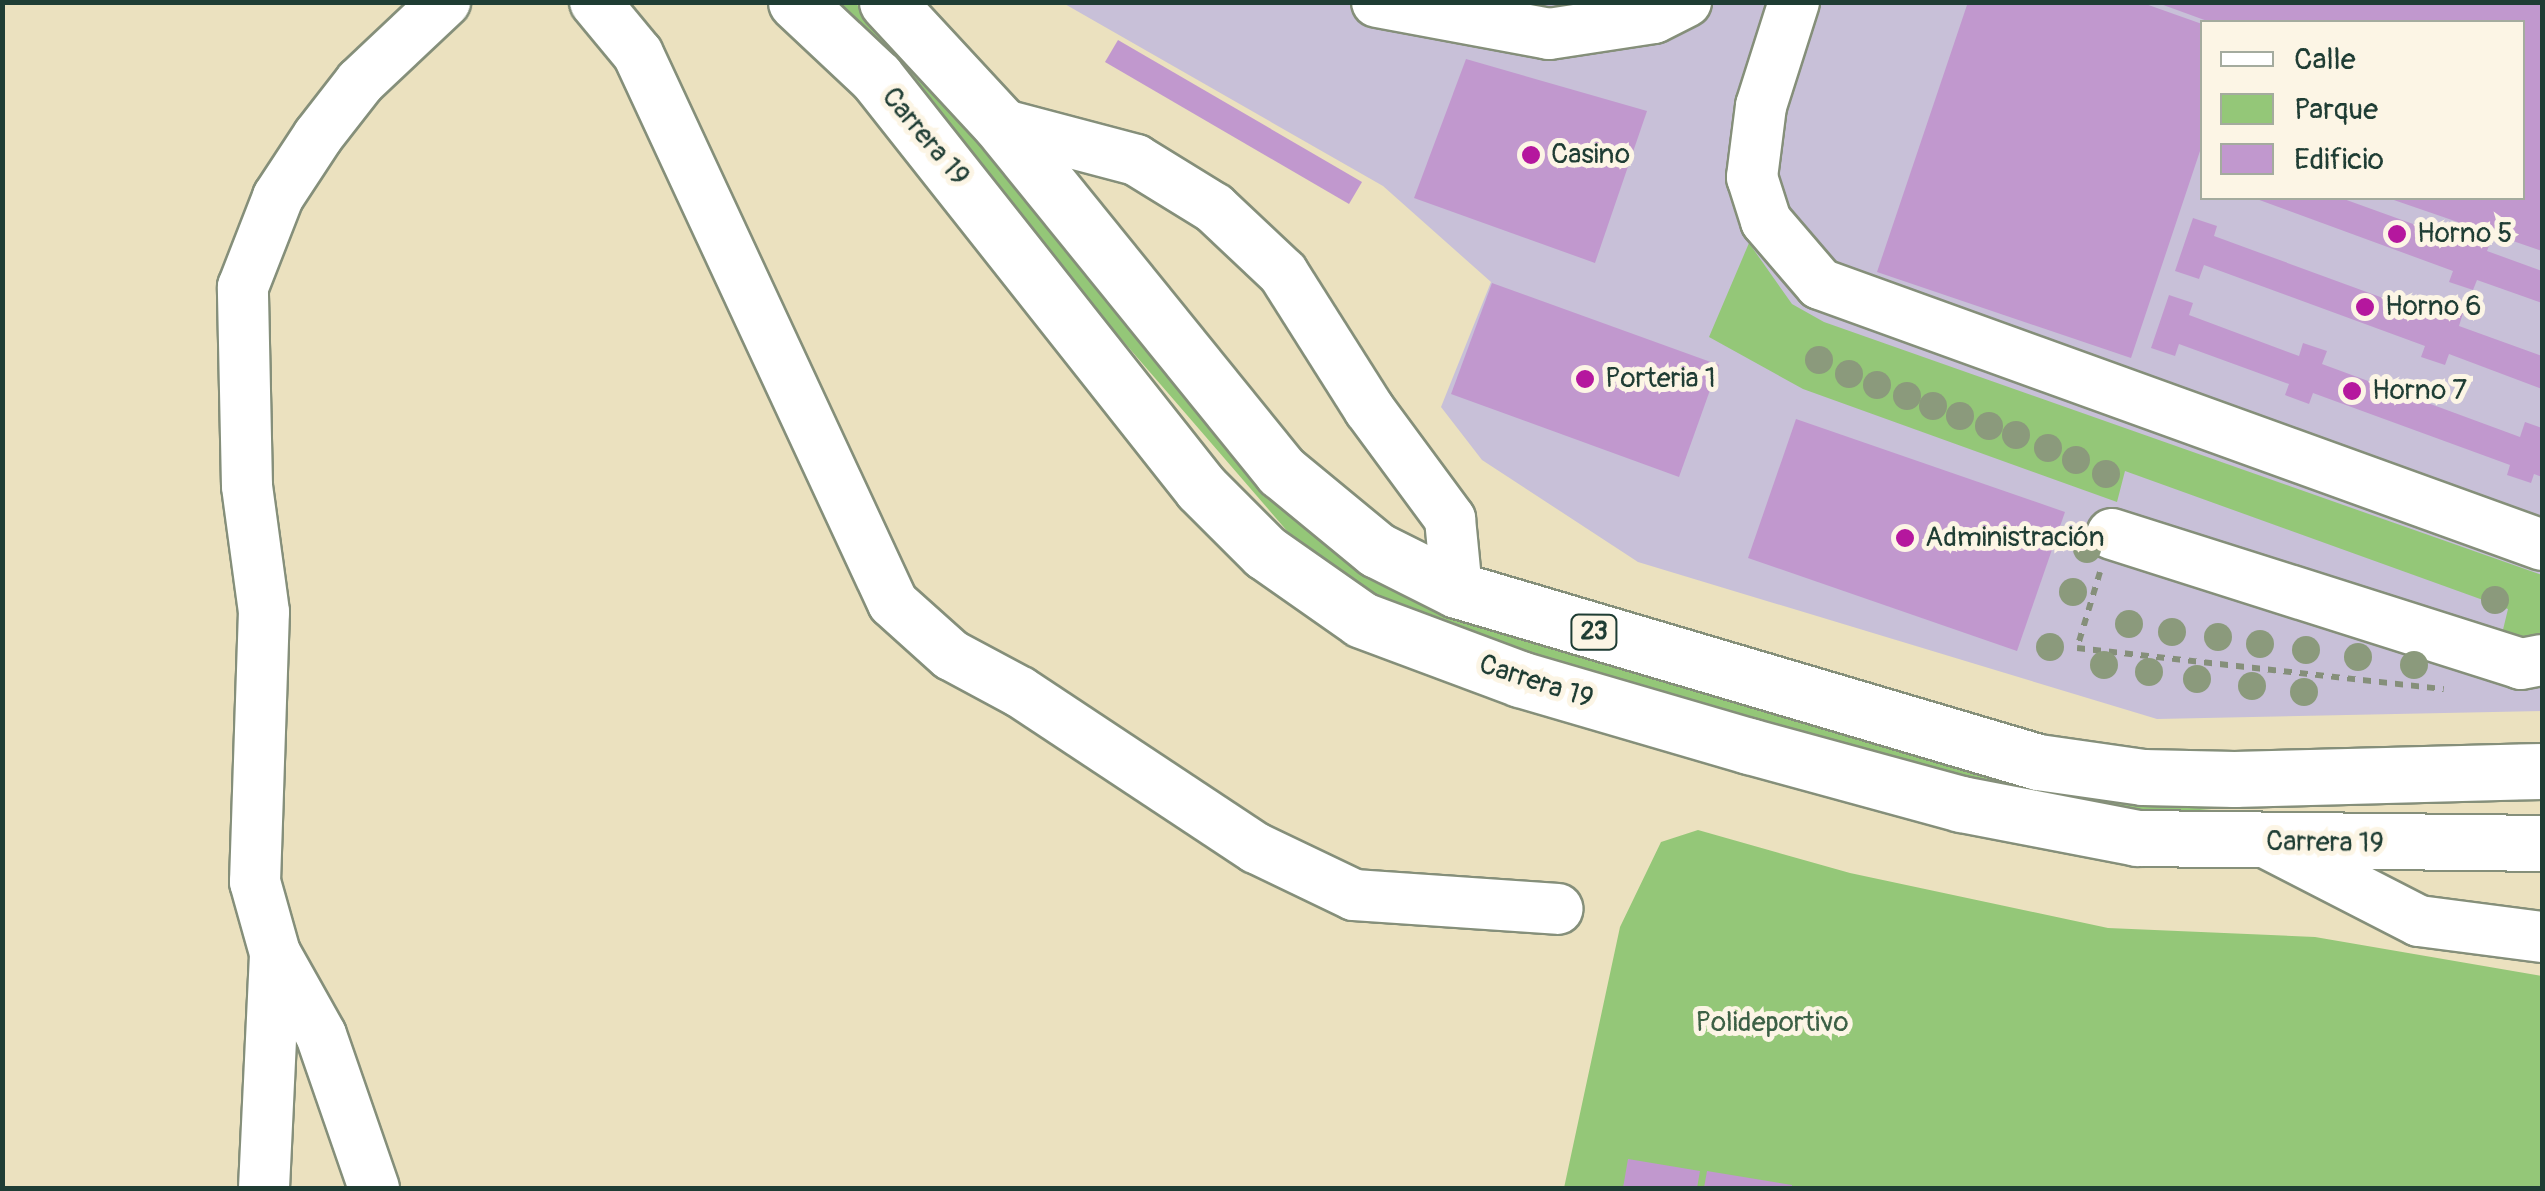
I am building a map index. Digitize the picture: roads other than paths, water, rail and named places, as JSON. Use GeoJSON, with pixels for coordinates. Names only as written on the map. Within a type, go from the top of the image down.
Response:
{"type":"FeatureCollection","features":[{"type":"Feature","properties":{"kind":"main road","name":"Carrera 19"},"geometry":{"type":"LineString","coordinates":[[796,2],[901,107],[1202,488],[1265,552],[1362,620],[1520,679],[1961,804],[2138,838],[2542,843]]}},
{"type":"Feature","properties":{"kind":"main road","name":"23"},"geometry":{"type":"LineString","coordinates":[[888,2],[1000,124],[1281,471],[1377,550],[1456,590],[2038,762],[2216,778],[2542,771]]}},
{"type":"Feature","properties":{"kind":"lane"},"geometry":{"type":"LineString","coordinates":[[374,1188],[321,1035],[275,953],[254,882],[264,612],[247,486],[244,287],[278,196],[318,136],[360,82],[445,2]]}},
{"type":"Feature","properties":{"kind":"lane"},"geometry":{"type":"LineString","coordinates":[[595,2],[638,54],[893,603],[951,655],[1020,692],[1256,848],[1354,895],[1558,909]]}},
{"type":"Feature","properties":{"kind":"lane"},"geometry":{"type":"LineString","coordinates":[[1408,7],[1549,34],[1654,18],[1686,2]]}},
{"type":"Feature","properties":{"kind":"lane"},"geometry":{"type":"LineString","coordinates":[[1794,2],[1761,106],[1752,177],[1766,221],[1820,284],[2542,545]]}},
{"type":"Feature","properties":{"kind":"lane"},"geometry":{"type":"LineString","coordinates":[[1000,124],[1136,160],[1214,208],[1283,273],[1368,409],[1450,519],[1456,590]]}},
{"type":"Feature","properties":{"kind":"lane"},"geometry":{"type":"LineString","coordinates":[[2112,534],[2521,664],[2542,660]]}},
{"type":"Feature","properties":{"kind":"lane"},"geometry":{"type":"LineString","coordinates":[[2265,842],[2419,920],[2542,937]]}},
{"type":"Feature","properties":{"kind":"lane"},"geometry":{"type":"LineString","coordinates":[[264,1188],[275,953]]}},
{"type":"Feature","properties":{"kind":"place","name":"Casino"},"geometry":{"type":"Point","coordinates":[1531,155]}},
{"type":"Feature","properties":{"kind":"place","name":"Horno 5"},"geometry":{"type":"Point","coordinates":[2397,234]}},
{"type":"Feature","properties":{"kind":"place","name":"Horno 6"},"geometry":{"type":"Point","coordinates":[2365,307]}},
{"type":"Feature","properties":{"kind":"place","name":"Porteria 1"},"geometry":{"type":"Point","coordinates":[1585,379]}},
{"type":"Feature","properties":{"kind":"place","name":"Horno 7"},"geometry":{"type":"Point","coordinates":[2352,391]}},
{"type":"Feature","properties":{"kind":"place","name":"Administración"},"geometry":{"type":"Point","coordinates":[1905,538]}},
{"type":"Feature","properties":{"kind":"park label","name":"Polideportivo"},"geometry":{"type":"Point","coordinates":[1772,1023]}}]}
